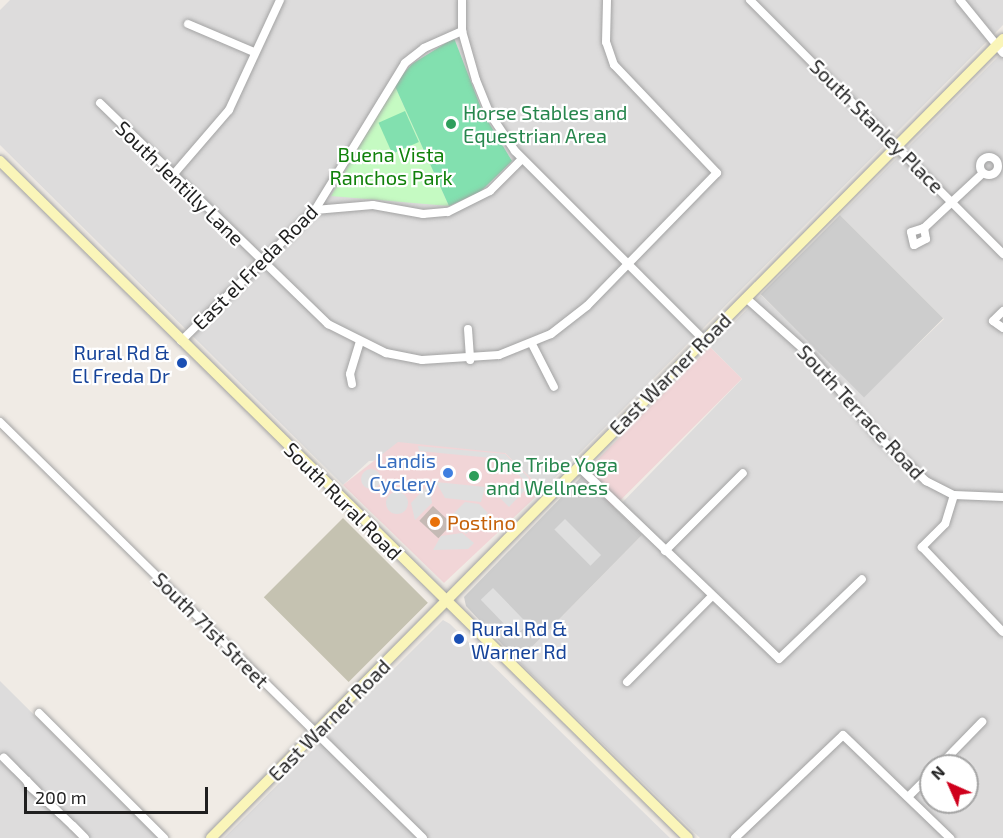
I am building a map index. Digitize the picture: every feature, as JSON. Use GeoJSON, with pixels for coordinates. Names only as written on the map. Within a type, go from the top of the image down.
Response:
{"type":"FeatureCollection","features":[{"type":"Feature","properties":{"kind":"main road","name":"East Warner Road"},"geometry":{"type":"LineString","coordinates":[[211,838],[897,145],[1001,46]]}},
{"type":"Feature","properties":{"kind":"main road","name":"South Rural Road"},"geometry":{"type":"LineString","coordinates":[[0,161],[445,603],[688,838]]}},
{"type":"Feature","properties":{"kind":"street"},"geometry":{"type":"LineString","coordinates":[[173,175],[229,110],[280,0]]}},
{"type":"Feature","properties":{"kind":"street"},"geometry":{"type":"LineString","coordinates":[[462,0],[462,31],[490,114],[522,159],[704,340]]}},
{"type":"Feature","properties":{"kind":"street","name":"South Jentilly Lane"},"geometry":{"type":"LineString","coordinates":[[99,103],[318,317],[360,342],[422,360],[470,360],[532,344],[581,312],[717,173],[630,87],[614,65],[606,42],[607,0]]}},
{"type":"Feature","properties":{"kind":"street","name":"South Stanley Place"},"geometry":{"type":"LineString","coordinates":[[750,0],[953,201],[1003,254]]}},
{"type":"Feature","properties":{"kind":"street"},"geometry":{"type":"LineString","coordinates":[[960,0],[1001,46]]}},
{"type":"Feature","properties":{"kind":"street"},"geometry":{"type":"LineString","coordinates":[[188,24],[254,52]]}},
{"type":"Feature","properties":{"kind":"street","name":"East el Freda Road"},"geometry":{"type":"LineString","coordinates":[[181,341],[315,210],[405,63],[424,48],[462,31]]}},
{"type":"Feature","properties":{"kind":"street"},"geometry":{"type":"LineString","coordinates":[[315,210],[373,205],[448,212],[490,191],[522,159]]}},
{"type":"Feature","properties":{"kind":"street"},"geometry":{"type":"LineString","coordinates":[[924,228],[982,174]]}},
{"type":"Feature","properties":{"kind":"street","name":"South Terrace Road"},"geometry":{"type":"LineString","coordinates":[[746,298],[810,355],[878,436],[918,474],[954,495]]}},
{"type":"Feature","properties":{"kind":"street"},"geometry":{"type":"LineString","coordinates":[[1003,311],[993,321],[1003,328]]}},
{"type":"Feature","properties":{"kind":"street"},"geometry":{"type":"LineString","coordinates":[[468,329],[470,360]]}},
{"type":"Feature","properties":{"kind":"street"},"geometry":{"type":"LineString","coordinates":[[352,384],[350,374],[360,342]]}},
{"type":"Feature","properties":{"kind":"street"},"geometry":{"type":"LineString","coordinates":[[532,344],[554,387]]}},
{"type":"Feature","properties":{"kind":"street","name":"South 71st Street"},"geometry":{"type":"LineString","coordinates":[[0,422],[423,838]]}},
{"type":"Feature","properties":{"kind":"street"},"geometry":{"type":"LineString","coordinates":[[579,467],[779,658],[862,579]]}},
{"type":"Feature","properties":{"kind":"street"},"geometry":{"type":"LineString","coordinates":[[665,551],[743,473]]}},
{"type":"Feature","properties":{"kind":"street"},"geometry":{"type":"LineString","coordinates":[[1003,497],[954,495],[945,524],[922,547],[1003,632]]}},
{"type":"Feature","properties":{"kind":"street"},"geometry":{"type":"LineString","coordinates":[[627,682],[712,596]]}},
{"type":"Feature","properties":{"kind":"street"},"geometry":{"type":"LineString","coordinates":[[39,713],[164,838]]}},
{"type":"Feature","properties":{"kind":"street"},"geometry":{"type":"LineString","coordinates":[[951,754],[982,722]]}},
{"type":"Feature","properties":{"kind":"street"},"geometry":{"type":"LineString","coordinates":[[735,838],[843,735],[950,838]]}},
{"type":"Feature","properties":{"kind":"street"},"geometry":{"type":"LineString","coordinates":[[2,756],[84,838]]}},
{"type":"Feature","properties":{"kind":"street"},"geometry":{"type":"LineString","coordinates":[[908,797],[919,786]]}},
{"type":"Feature","properties":{"kind":"shaded area"},"geometry":{"type":"Polygon","coordinates":[[[10,0],[1003,0],[1003,25],[543,490],[505,453],[369,461],[343,485],[0,145],[0,10],[10,0]]]}},
{"type":"Feature","properties":{"kind":"shaded area"},"geometry":{"type":"Polygon","coordinates":[[[1003,52],[1003,838],[700,838],[518,661],[642,535],[616,509],[742,379],[710,347],[761,295],[864,396],[944,319],[840,215],[1003,52]]]}},
{"type":"Feature","properties":{"kind":"shaded area"},"geometry":{"type":"Polygon","coordinates":[[[840,215],[943,318],[864,397],[761,294],[840,215]]]}},
{"type":"Feature","properties":{"kind":"shaded area"},"geometry":{"type":"Polygon","coordinates":[[[710,347],[742,379],[613,508],[581,476],[710,347]]]}},
{"type":"Feature","properties":{"kind":"shaded area"},"geometry":{"type":"Polygon","coordinates":[[[398,442],[505,453],[543,490],[444,583],[343,485],[398,442]]]}},
{"type":"Feature","properties":{"kind":"shaded area"},"geometry":{"type":"Polygon","coordinates":[[[418,446],[505,454],[529,478],[526,482],[502,459],[419,451],[418,446]]]}},
{"type":"Feature","properties":{"kind":"shaded area"},"geometry":{"type":"Polygon","coordinates":[[[371,469],[378,472],[381,479],[378,486],[371,489],[364,486],[361,479],[364,472],[371,469]]]}},
{"type":"Feature","properties":{"kind":"shaded area"},"geometry":{"type":"Polygon","coordinates":[[[582,476],[642,535],[518,661],[466,606],[464,597],[582,476]]]}},
{"type":"Feature","properties":{"kind":"shaded area"},"geometry":{"type":"Polygon","coordinates":[[[436,482],[485,487],[481,502],[445,498],[436,482]]]}},
{"type":"Feature","properties":{"kind":"shaded area"},"geometry":{"type":"Polygon","coordinates":[[[512,482],[525,490],[509,507],[498,496],[512,482]]]}},
{"type":"Feature","properties":{"kind":"shaded area"},"geometry":{"type":"Polygon","coordinates":[[[429,484],[432,503],[415,520],[411,503],[429,484]]]}},
{"type":"Feature","properties":{"kind":"shaded area"},"geometry":{"type":"Polygon","coordinates":[[[397,492],[405,495],[408,503],[405,511],[397,514],[389,511],[386,503],[389,495],[397,492]]]}},
{"type":"Feature","properties":{"kind":"shaded area"},"geometry":{"type":"Polygon","coordinates":[[[465,502],[479,504],[488,513],[466,534],[450,517],[465,502]]]}},
{"type":"Feature","properties":{"kind":"shaded area"},"geometry":{"type":"Polygon","coordinates":[[[343,518],[428,603],[349,682],[264,597],[343,518]]]}},
{"type":"Feature","properties":{"kind":"shaded area"},"geometry":{"type":"Polygon","coordinates":[[[565,519],[601,555],[590,566],[554,530],[565,519]]]}},
{"type":"Feature","properties":{"kind":"shaded area"},"geometry":{"type":"Polygon","coordinates":[[[462,533],[474,543],[468,549],[433,550],[441,536],[462,533]]]}},
{"type":"Feature","properties":{"kind":"shaded area"},"geometry":{"type":"Polygon","coordinates":[[[493,588],[528,624],[516,636],[481,600],[493,588]]]}},
{"type":"Feature","properties":{"kind":"shaded area"},"geometry":{"type":"Polygon","coordinates":[[[443,620],[450,624],[670,838],[224,838],[443,620]]]}},
{"type":"Feature","properties":{"kind":"shaded area"},"geometry":{"type":"Polygon","coordinates":[[[0,681],[158,838],[0,838],[0,681]]]}},
{"type":"Feature","properties":{"kind":"green space","name":"Horse Stables and Equestrian Area"},"geometry":{"type":"Polygon","coordinates":[[[454,38],[483,113],[512,161],[480,192],[449,206],[394,84],[412,64],[454,38]]]}},
{"type":"Feature","properties":{"kind":"green space","name":"Buena Vista Ranchos Park"},"geometry":{"type":"Polygon","coordinates":[[[394,84],[449,206],[331,196],[394,84]]]}},
{"type":"Feature","properties":{"kind":"green space"},"geometry":{"type":"Polygon","coordinates":[[[405,111],[419,142],[392,154],[379,123],[405,111]]]}},
{"type":"Feature","properties":{"kind":"building","name":"Postino"},"geometry":{"type":"Polygon","coordinates":[[[433,506],[452,524],[438,538],[419,521],[433,506]]]}},
{"type":"Feature","properties":{"kind":"place","name":"Horse Stables and Equestrian Area"},"geometry":{"type":"Point","coordinates":[451,124]}},
{"type":"Feature","properties":{"kind":"place","name":"Rural Rd & El Freda Dr"},"geometry":{"type":"Point","coordinates":[182,363]}},
{"type":"Feature","properties":{"kind":"place","name":"Landis Cyclery"},"geometry":{"type":"Point","coordinates":[448,473]}},
{"type":"Feature","properties":{"kind":"place","name":"One Tribe Yoga and Wellness"},"geometry":{"type":"Point","coordinates":[474,476]}},
{"type":"Feature","properties":{"kind":"place","name":"Postino"},"geometry":{"type":"Point","coordinates":[435,522]}},
{"type":"Feature","properties":{"kind":"place","name":"Rural Rd & Warner Rd"},"geometry":{"type":"Point","coordinates":[459,639]}}]}
